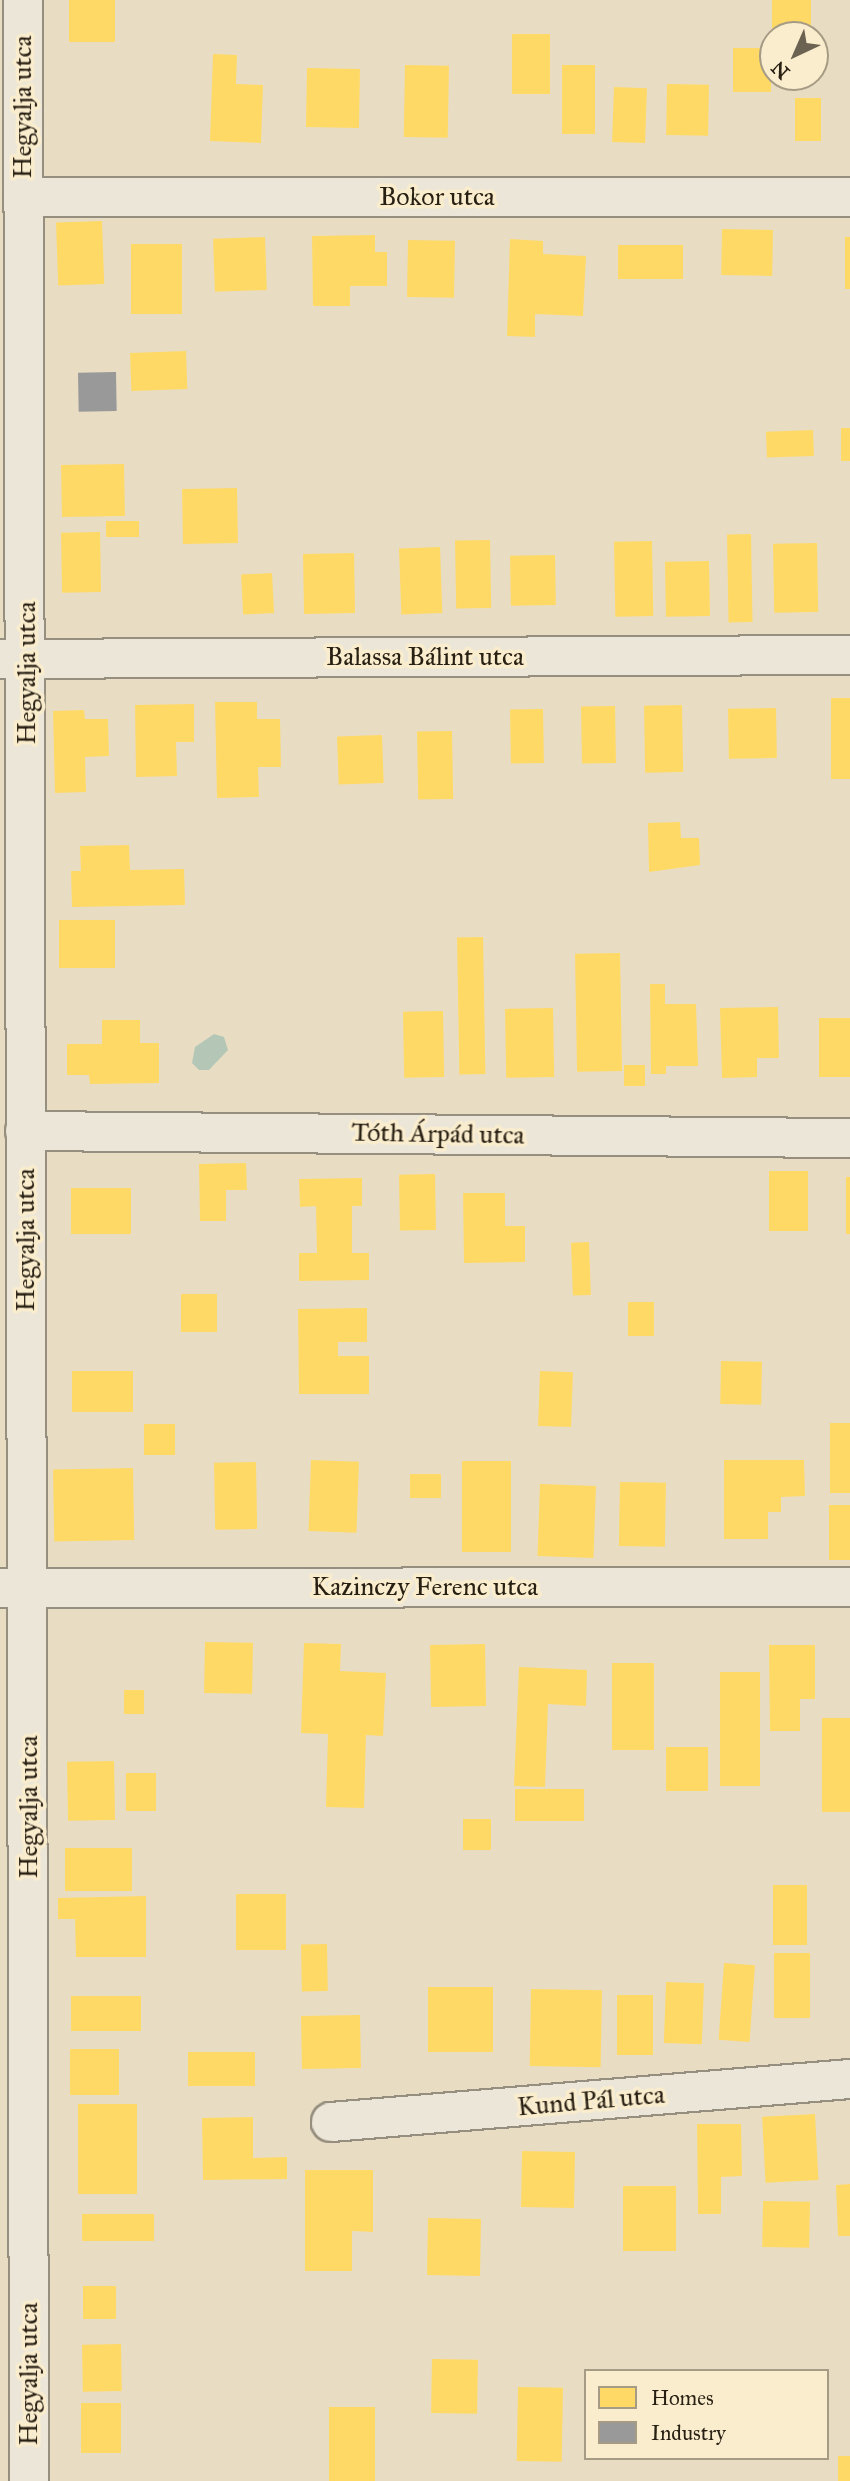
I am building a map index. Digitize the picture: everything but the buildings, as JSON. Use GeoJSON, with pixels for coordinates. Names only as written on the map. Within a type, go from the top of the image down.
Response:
{"type":"FeatureCollection","features":[{"type":"Feature","properties":{"kind":"street","name":"Hegyalja utca"},"geometry":{"type":"LineString","coordinates":[[23,0],[23,197],[14,659],[25,1131],[14,1588],[29,2481]]}},
{"type":"Feature","properties":{"kind":"street","name":"Bokor utca"},"geometry":{"type":"LineString","coordinates":[[23,197],[850,197]]}},
{"type":"Feature","properties":{"kind":"street","name":"Balassa Bálint utca"},"geometry":{"type":"LineString","coordinates":[[14,659],[850,655]]}},
{"type":"Feature","properties":{"kind":"street","name":"Tóth Árpád utca"},"geometry":{"type":"LineString","coordinates":[[25,1131],[850,1138]]}},
{"type":"Feature","properties":{"kind":"street","name":"Kazinczy Ferenc utca"},"geometry":{"type":"LineString","coordinates":[[14,1588],[850,1587]]}},
{"type":"Feature","properties":{"kind":"street","name":"Kund Pál utca"},"geometry":{"type":"LineString","coordinates":[[331,2122],[850,2079]]}},
{"type":"Feature","properties":{"kind":"shaded area"},"geometry":{"type":"Polygon","coordinates":[[[214,1034],[224,1037],[228,1050],[209,1070],[199,1070],[192,1063],[195,1047],[214,1034]]]}}]}
